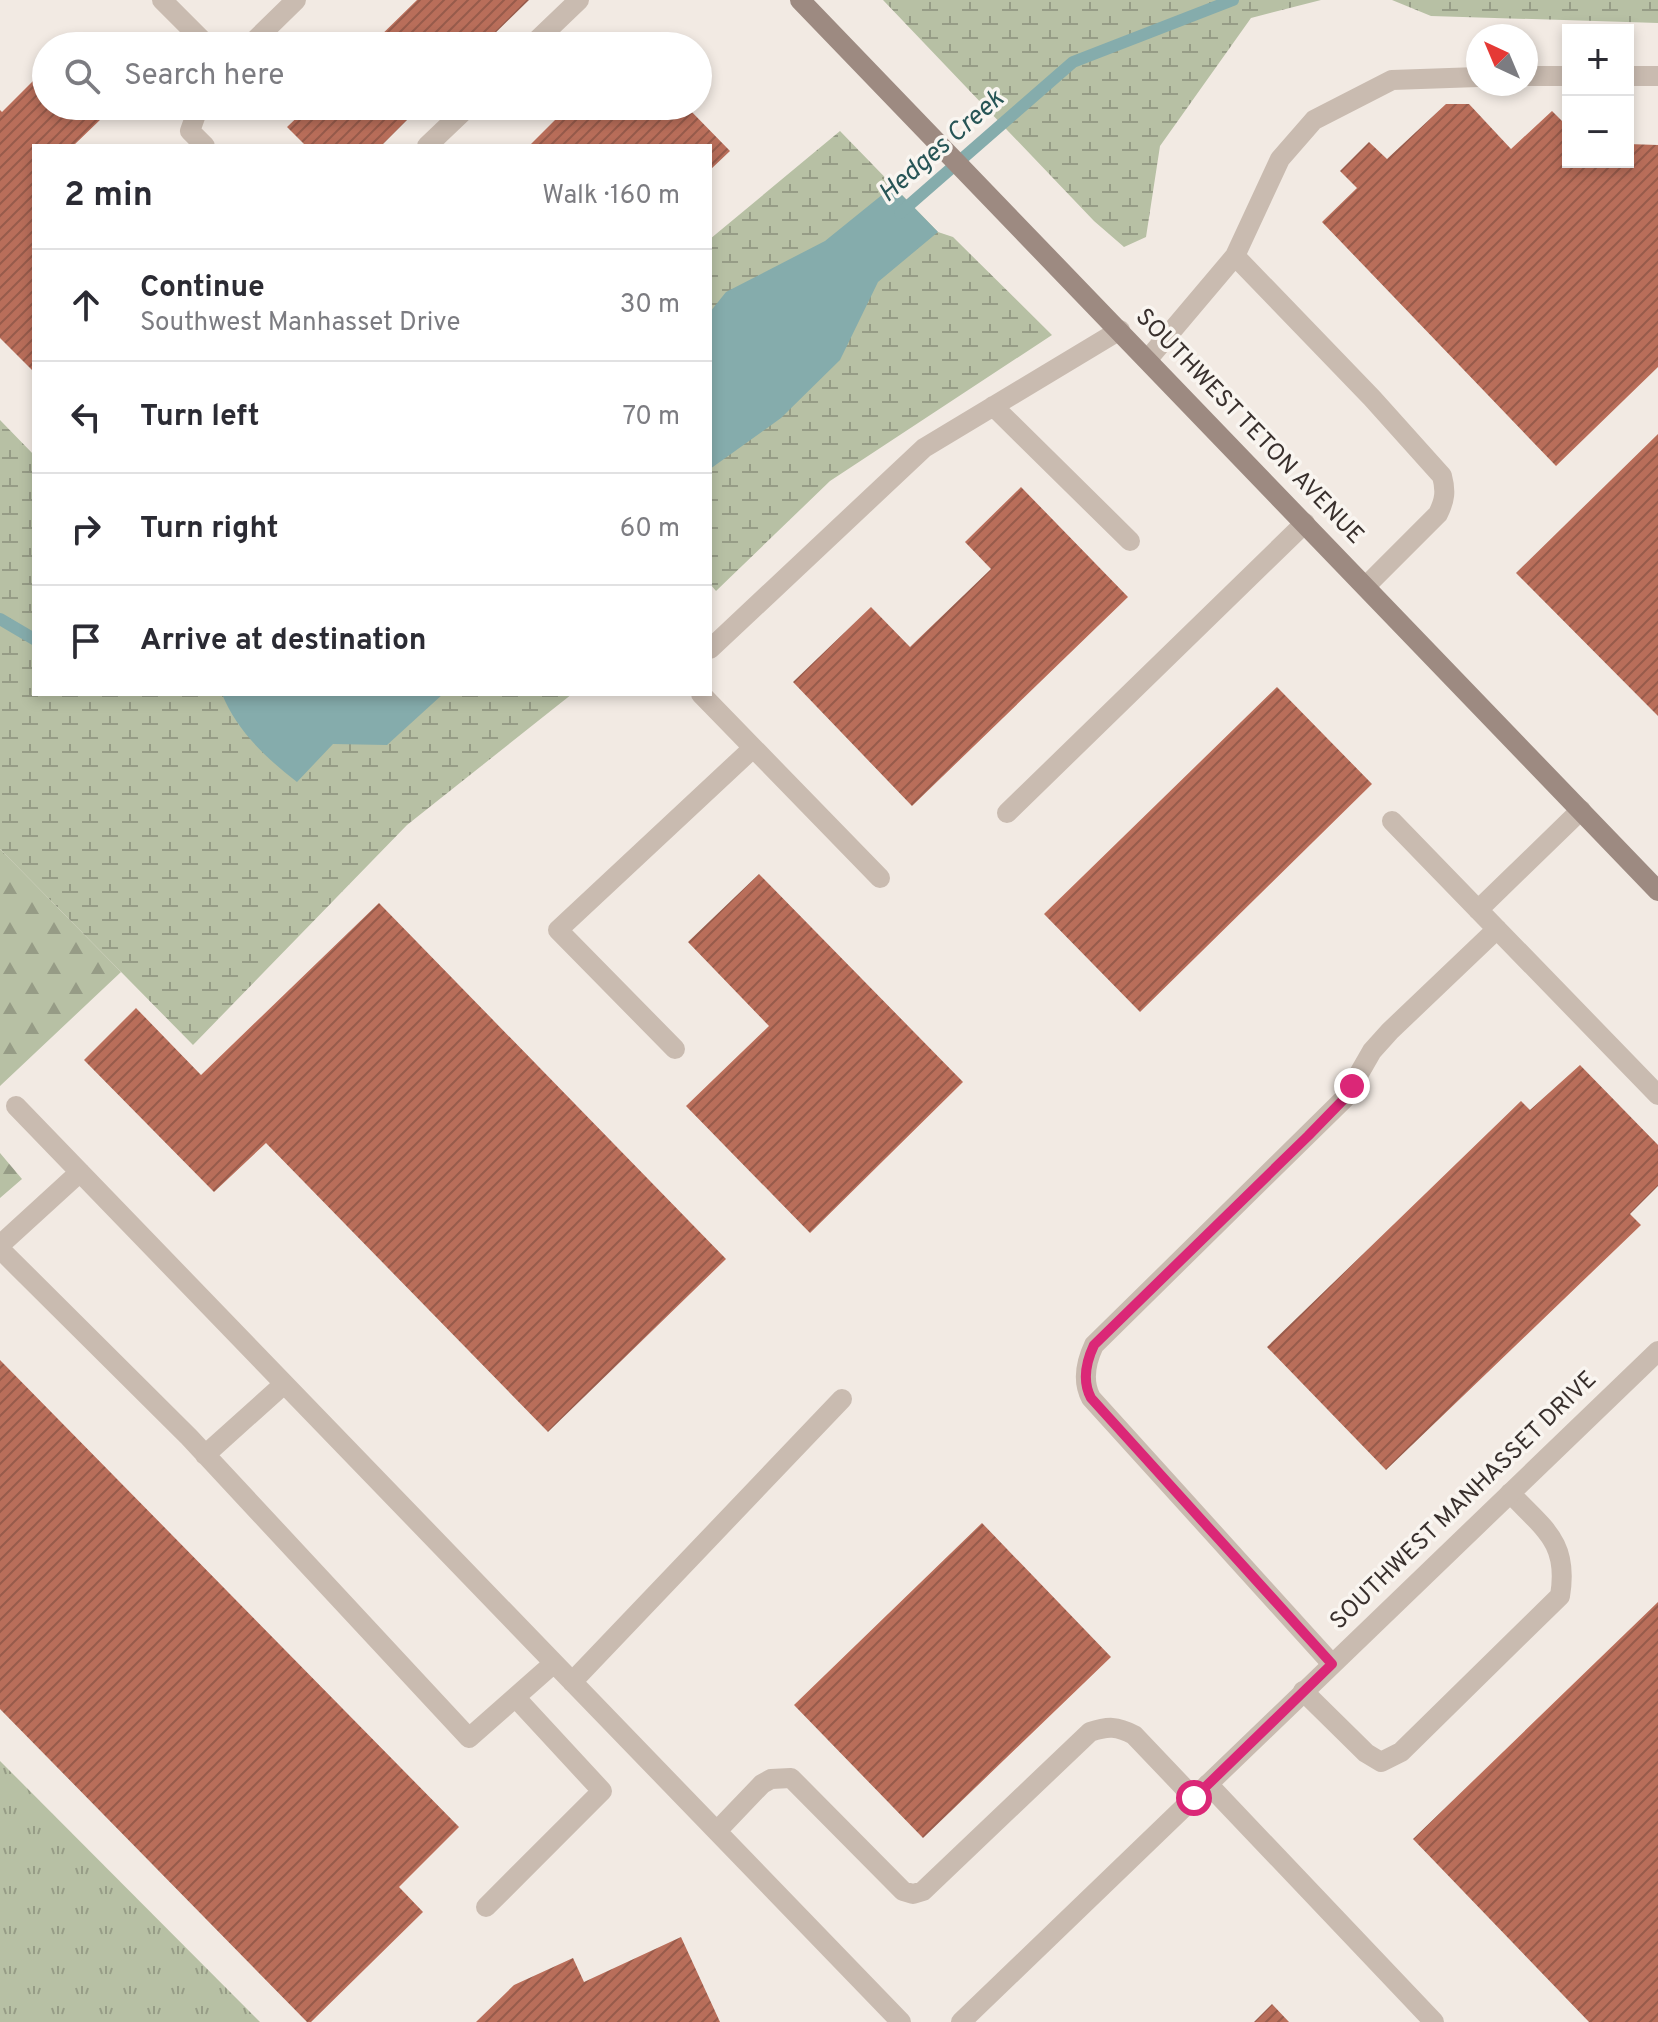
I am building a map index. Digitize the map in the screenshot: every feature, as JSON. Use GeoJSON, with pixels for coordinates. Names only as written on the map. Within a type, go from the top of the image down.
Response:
{"type":"FeatureCollection","features":[{"type":"Feature","properties":{"kind":"street"},"geometry":{"type":"LineString","coordinates":[[162,0],[194,32]]}},
{"type":"Feature","properties":{"kind":"street"},"geometry":{"type":"LineString","coordinates":[[263,32],[296,0]]}},
{"type":"Feature","properties":{"kind":"street"},"geometry":{"type":"LineString","coordinates":[[546,32],[579,0]]}},
{"type":"Feature","properties":{"kind":"street","name":"SOUTHWEST TETON AVENUE"},"geometry":{"type":"LineString","coordinates":[[800,0],[1658,891]]}},
{"type":"Feature","properties":{"kind":"street"},"geometry":{"type":"LineString","coordinates":[[1538,76],[1562,76]]}},
{"type":"Feature","properties":{"kind":"street"},"geometry":{"type":"LineString","coordinates":[[1634,76],[1658,76]]}},
{"type":"Feature","properties":{"kind":"street"},"geometry":{"type":"LineString","coordinates":[[1148,359],[1235,256],[1280,159],[1314,120],[1392,80],[1466,77]]}},
{"type":"Feature","properties":{"kind":"street"},"geometry":{"type":"LineString","coordinates":[[194,120],[190,131],[203,144]]}},
{"type":"Feature","properties":{"kind":"street"},"geometry":{"type":"LineString","coordinates":[[429,144],[454,120]]}},
{"type":"Feature","properties":{"kind":"street"},"geometry":{"type":"LineString","coordinates":[[1235,256],[1372,398],[1442,476],[1446,489],[1438,514],[1366,586]]}},
{"type":"Feature","properties":{"kind":"street"},"geometry":{"type":"LineString","coordinates":[[712,647],[924,448],[1120,330]]}},
{"type":"Feature","properties":{"kind":"street"},"geometry":{"type":"LineString","coordinates":[[993,406],[1130,541]]}},
{"type":"Feature","properties":{"kind":"street"},"geometry":{"type":"LineString","coordinates":[[1007,813],[1305,523]]}},
{"type":"Feature","properties":{"kind":"street"},"geometry":{"type":"LineString","coordinates":[[703,696],[880,878]]}},
{"type":"Feature","properties":{"kind":"street"},"geometry":{"type":"LineString","coordinates":[[675,1049],[558,930],[753,748]]}},
{"type":"Feature","properties":{"kind":"street"},"geometry":{"type":"LineString","coordinates":[[1478,910],[1581,810]]}},
{"type":"Feature","properties":{"kind":"street"},"geometry":{"type":"LineString","coordinates":[[1392,821],[1658,1095]]}},
{"type":"Feature","properties":{"kind":"street"},"geometry":{"type":"LineString","coordinates":[[1332,1664],[1091,1398],[1087,1390],[1087,1361],[1094,1345],[1345,1098],[1372,1051],[1390,1031],[1497,929]]}},
{"type":"Feature","properties":{"kind":"street"},"geometry":{"type":"LineString","coordinates":[[16,1106],[901,2022]]}},
{"type":"Feature","properties":{"kind":"street"},"geometry":{"type":"LineString","coordinates":[[80,1172],[0,1247],[205,1455],[469,1738],[554,1663]]}},
{"type":"Feature","properties":{"kind":"street","name":"SOUTHWEST MANHASSET DRIVE"},"geometry":{"type":"LineString","coordinates":[[961,2022],[1658,1351]]}},
{"type":"Feature","properties":{"kind":"street"},"geometry":{"type":"LineString","coordinates":[[205,1455],[284,1384]]}},
{"type":"Feature","properties":{"kind":"street"},"geometry":{"type":"LineString","coordinates":[[572,1682],[842,1399]]}},
{"type":"Feature","properties":{"kind":"street"},"geometry":{"type":"LineString","coordinates":[[1303,1691],[1366,1753],[1381,1762],[1401,1752],[1560,1596],[1562,1563],[1556,1542],[1510,1493]]}},
{"type":"Feature","properties":{"kind":"street"},"geometry":{"type":"LineString","coordinates":[[486,1907],[602,1791],[516,1698]]}},
{"type":"Feature","properties":{"kind":"street"},"geometry":{"type":"LineString","coordinates":[[717,1831],[762,1784],[771,1779],[791,1778],[903,1891],[913,1894],[923,1891],[1090,1732],[1108,1726],[1122,1729],[1134,1735],[1201,1791],[1434,2022]]}},
{"type":"Feature","properties":{"kind":"green space"},"geometry":{"type":"Polygon","coordinates":[[[883,0],[1321,0],[1251,18],[1160,146],[1146,237],[1124,247],[1094,221],[883,0]]]}},
{"type":"Feature","properties":{"kind":"green space"},"geometry":{"type":"Polygon","coordinates":[[[1392,0],[1658,0],[1658,23],[1431,16],[1392,0]]]}},
{"type":"Feature","properties":{"kind":"green space"},"geometry":{"type":"Polygon","coordinates":[[[840,131],[938,232],[953,237],[1052,335],[830,481],[716,591],[712,586],[712,237],[840,131]]]}},
{"type":"Feature","properties":{"kind":"green space"},"geometry":{"type":"Polygon","coordinates":[[[0,420],[32,453],[32,696],[569,696],[407,825],[193,1045],[0,849],[0,420]]]}},
{"type":"Feature","properties":{"kind":"green space"},"geometry":{"type":"Polygon","coordinates":[[[0,849],[121,972],[0,1086],[0,849]]]}},
{"type":"Feature","properties":{"kind":"green space"},"geometry":{"type":"Polygon","coordinates":[[[0,1153],[22,1179],[0,1198],[0,1153]]]}},
{"type":"Feature","properties":{"kind":"green space"},"geometry":{"type":"Polygon","coordinates":[[[0,1761],[260,2022],[0,2022],[0,1761]]]}},
{"type":"Feature","properties":{"kind":"water"},"geometry":{"type":"Polygon","coordinates":[[[893,186],[938,232],[878,282],[840,360],[781,418],[712,468],[712,310],[726,292],[825,241],[893,186]]]}},
{"type":"Feature","properties":{"kind":"water"},"geometry":{"type":"Polygon","coordinates":[[[223,696],[441,696],[387,745],[333,744],[297,782],[254,743],[223,696]]]}},
{"type":"Feature","properties":{"kind":"building"},"geometry":{"type":"Polygon","coordinates":[[[417,0],[529,0],[496,32],[384,32],[417,0]]]}},
{"type":"Feature","properties":{"kind":"building"},"geometry":{"type":"Polygon","coordinates":[[[32,82],[32,120],[100,120],[75,144],[32,144],[32,370],[0,338],[0,110],[2,112],[32,82]]]}},
{"type":"Feature","properties":{"kind":"building"},"geometry":{"type":"Polygon","coordinates":[[[1446,104],[1469,104],[1511,149],[1552,111],[1562,121],[1562,168],[1634,168],[1634,144],[1658,145],[1658,367],[1556,466],[1322,222],[1357,188],[1340,171],[1369,142],[1387,159],[1446,104]]]}},
{"type":"Feature","properties":{"kind":"building"},"geometry":{"type":"Polygon","coordinates":[[[294,120],[407,120],[383,144],[304,144],[287,127],[294,120]]]}},
{"type":"Feature","properties":{"kind":"building"},"geometry":{"type":"Polygon","coordinates":[[[555,120],[700,120],[730,151],[712,168],[712,144],[531,144],[555,120]]]}},
{"type":"Feature","properties":{"kind":"building"},"geometry":{"type":"Polygon","coordinates":[[[1658,434],[1658,716],[1516,573],[1658,434]]]}},
{"type":"Feature","properties":{"kind":"building"},"geometry":{"type":"Polygon","coordinates":[[[1021,487],[1128,597],[912,806],[793,682],[871,607],[910,647],[991,569],[965,542],[1021,487]]]}},
{"type":"Feature","properties":{"kind":"building"},"geometry":{"type":"Polygon","coordinates":[[[1277,687],[1372,784],[1140,1012],[1044,914],[1277,687]]]}},
{"type":"Feature","properties":{"kind":"building"},"geometry":{"type":"Polygon","coordinates":[[[759,874],[963,1082],[810,1233],[686,1106],[769,1026],[688,942],[759,874]]]}},
{"type":"Feature","properties":{"kind":"building"},"geometry":{"type":"Polygon","coordinates":[[[379,903],[726,1259],[548,1432],[266,1143],[214,1192],[84,1060],[136,1008],[201,1075],[379,903]]]}},
{"type":"Feature","properties":{"kind":"building"},"geometry":{"type":"Polygon","coordinates":[[[1580,1065],[1658,1145],[1658,1186],[1630,1214],[1641,1225],[1386,1470],[1267,1347],[1521,1101],[1530,1110],[1580,1065]]]}},
{"type":"Feature","properties":{"kind":"building"},"geometry":{"type":"Polygon","coordinates":[[[0,1360],[459,1827],[399,1887],[423,1912],[311,2022],[307,2022],[0,1709],[0,1360]]]}},
{"type":"Feature","properties":{"kind":"building"},"geometry":{"type":"Polygon","coordinates":[[[982,1523],[1111,1657],[923,1838],[794,1705],[982,1523]]]}},
{"type":"Feature","properties":{"kind":"building"},"geometry":{"type":"Polygon","coordinates":[[[1658,1602],[1658,2022],[1589,2022],[1413,1839],[1658,1602]]]}},
{"type":"Feature","properties":{"kind":"building"},"geometry":{"type":"Polygon","coordinates":[[[681,1937],[720,2022],[476,2022],[514,1985],[573,1958],[584,1982],[681,1937]]]}},
{"type":"Feature","properties":{"kind":"building"},"geometry":{"type":"Polygon","coordinates":[[[1272,2004],[1289,2022],[1254,2022],[1272,2004]]]}},
{"type":"Feature","properties":{"kind":"waterway","name":"Hedges Creek"},"geometry":{"type":"LineString","coordinates":[[900,213],[1073,62],[1233,0]]}},
{"type":"Feature","properties":{"kind":"waterway","name":"Hedges Creek"},"geometry":{"type":"LineString","coordinates":[[0,619],[32,638]]}},
{"type":"Feature","properties":{"kind":"route"},"geometry":{"type":"LineString","coordinates":[[1194,1798],[1332,1664],[1091,1398],[1087,1390],[1087,1361],[1094,1345],[1308,1136],[1345,1098],[1352,1086]]}}]}
